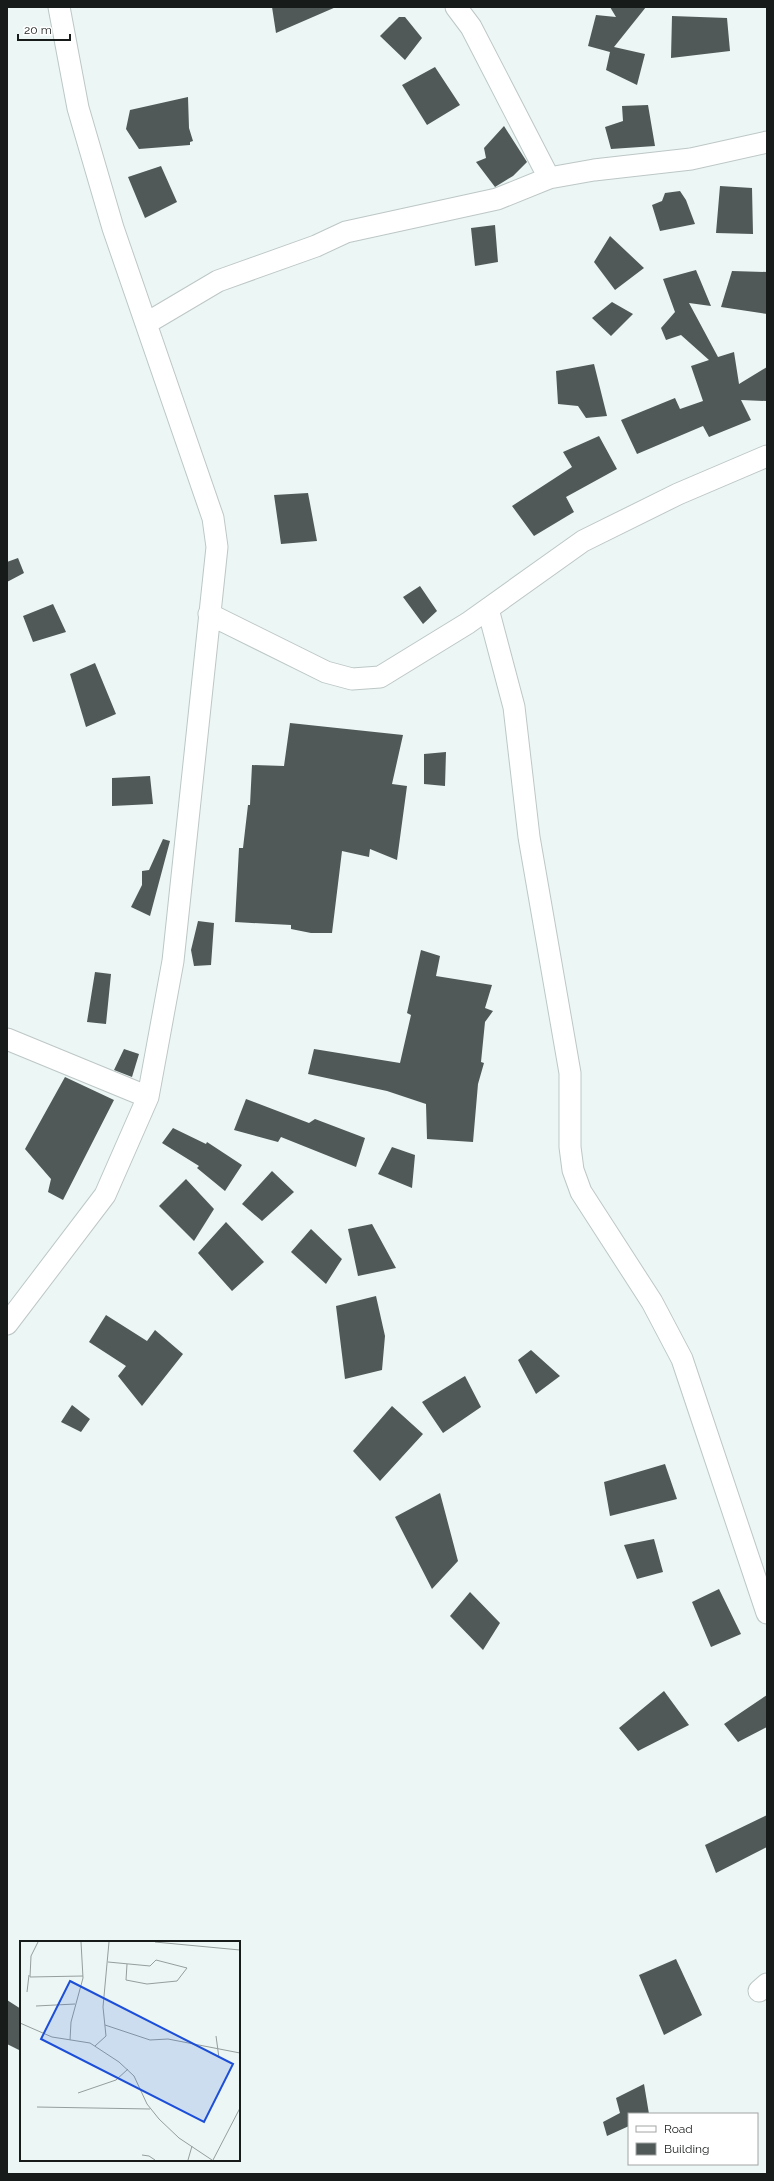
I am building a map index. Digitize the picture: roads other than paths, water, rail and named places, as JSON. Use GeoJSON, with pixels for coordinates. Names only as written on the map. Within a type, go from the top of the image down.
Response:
{"type":"FeatureCollection","features":[{"type":"Feature","properties":{"kind":"street"},"geometry":{"type":"LineString","coordinates":[[7,1324],[106,1195],[148,1097],[173,961],[217,547],[213,518],[113,228],[78,108],[59,7]]}},
{"type":"Feature","properties":{"kind":"street"},"geometry":{"type":"LineString","coordinates":[[456,7],[471,26],[549,178]]}},
{"type":"Feature","properties":{"kind":"street"},"geometry":{"type":"LineString","coordinates":[[147,323],[218,282],[316,246],[346,232],[497,199],[549,178],[594,170],[691,159],[767,142]]}},
{"type":"Feature","properties":{"kind":"street"},"geometry":{"type":"LineString","coordinates":[[209,614],[326,672],[352,679],[380,677],[488,609],[583,541],[678,494],[767,456]]}},
{"type":"Feature","properties":{"kind":"street"},"geometry":{"type":"LineString","coordinates":[[488,609],[514,707],[529,837],[570,1073],[570,1147],[574,1170],[581,1192],[652,1302],[682,1359],[767,1613]]}},
{"type":"Feature","properties":{"kind":"street"},"geometry":{"type":"LineString","coordinates":[[7,1038],[148,1097]]}}]}
